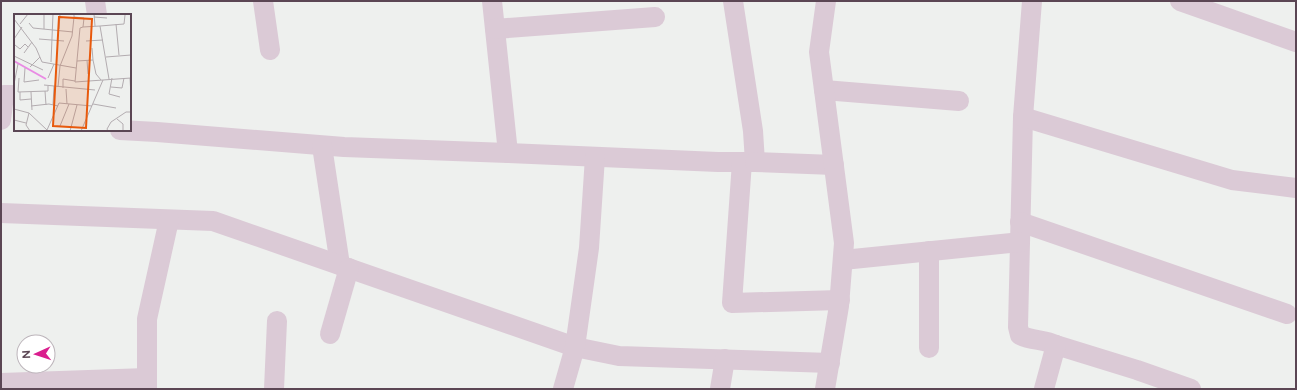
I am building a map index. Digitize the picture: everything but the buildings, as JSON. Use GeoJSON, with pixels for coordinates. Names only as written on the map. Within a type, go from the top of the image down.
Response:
{"type":"FeatureCollection","features":[{"type":"Feature","properties":{"kind":"street"},"geometry":{"type":"LineString","coordinates":[[95,1],[97,14]]}},
{"type":"Feature","properties":{"kind":"street"},"geometry":{"type":"LineString","coordinates":[[263,1],[270,50]]}},
{"type":"Feature","properties":{"kind":"street"},"geometry":{"type":"LineString","coordinates":[[492,1],[508,153]]}},
{"type":"Feature","properties":{"kind":"street"},"geometry":{"type":"LineString","coordinates":[[733,1],[753,131],[732,303],[840,300]]}},
{"type":"Feature","properties":{"kind":"street"},"geometry":{"type":"LineString","coordinates":[[825,389],[840,300],[844,243],[819,52],[826,1]]}},
{"type":"Feature","properties":{"kind":"street"},"geometry":{"type":"LineString","coordinates":[[1032,1],[1023,117],[1018,327],[1020,335],[1028,338],[1048,341],[1056,345],[1137,370],[1191,389]]}},
{"type":"Feature","properties":{"kind":"street"},"geometry":{"type":"LineString","coordinates":[[1180,1],[1296,42]]}},
{"type":"Feature","properties":{"kind":"street"},"geometry":{"type":"LineString","coordinates":[[495,29],[654,17]]}},
{"type":"Feature","properties":{"kind":"street"},"geometry":{"type":"LineString","coordinates":[[824,90],[959,100]]}},
{"type":"Feature","properties":{"kind":"street"},"geometry":{"type":"LineString","coordinates":[[1,120],[7,95]]}},
{"type":"Feature","properties":{"kind":"street"},"geometry":{"type":"LineString","coordinates":[[1023,117],[1232,180],[1296,188]]}},
{"type":"Feature","properties":{"kind":"street"},"geometry":{"type":"LineString","coordinates":[[131,131],[322,146],[834,165]]}},
{"type":"Feature","properties":{"kind":"street"},"geometry":{"type":"LineString","coordinates":[[322,146],[345,267],[330,334]]}},
{"type":"Feature","properties":{"kind":"street"},"geometry":{"type":"LineString","coordinates":[[562,389],[575,347],[589,248],[595,157]]}},
{"type":"Feature","properties":{"kind":"street"},"geometry":{"type":"LineString","coordinates":[[1,213],[213,221],[575,347],[619,356],[830,363]]}},
{"type":"Feature","properties":{"kind":"street"},"geometry":{"type":"LineString","coordinates":[[1,382],[147,383],[147,319],[169,220]]}},
{"type":"Feature","properties":{"kind":"street"},"geometry":{"type":"LineString","coordinates":[[1020,222],[1287,314]]}},
{"type":"Feature","properties":{"kind":"street"},"geometry":{"type":"LineString","coordinates":[[843,260],[1020,242]]}},
{"type":"Feature","properties":{"kind":"street"},"geometry":{"type":"LineString","coordinates":[[928,348],[929,251]]}},
{"type":"Feature","properties":{"kind":"street"},"geometry":{"type":"LineString","coordinates":[[274,389],[277,321]]}},
{"type":"Feature","properties":{"kind":"street"},"geometry":{"type":"LineString","coordinates":[[1044,389],[1056,345]]}},
{"type":"Feature","properties":{"kind":"street"},"geometry":{"type":"LineString","coordinates":[[720,389],[725,359]]}}]}
